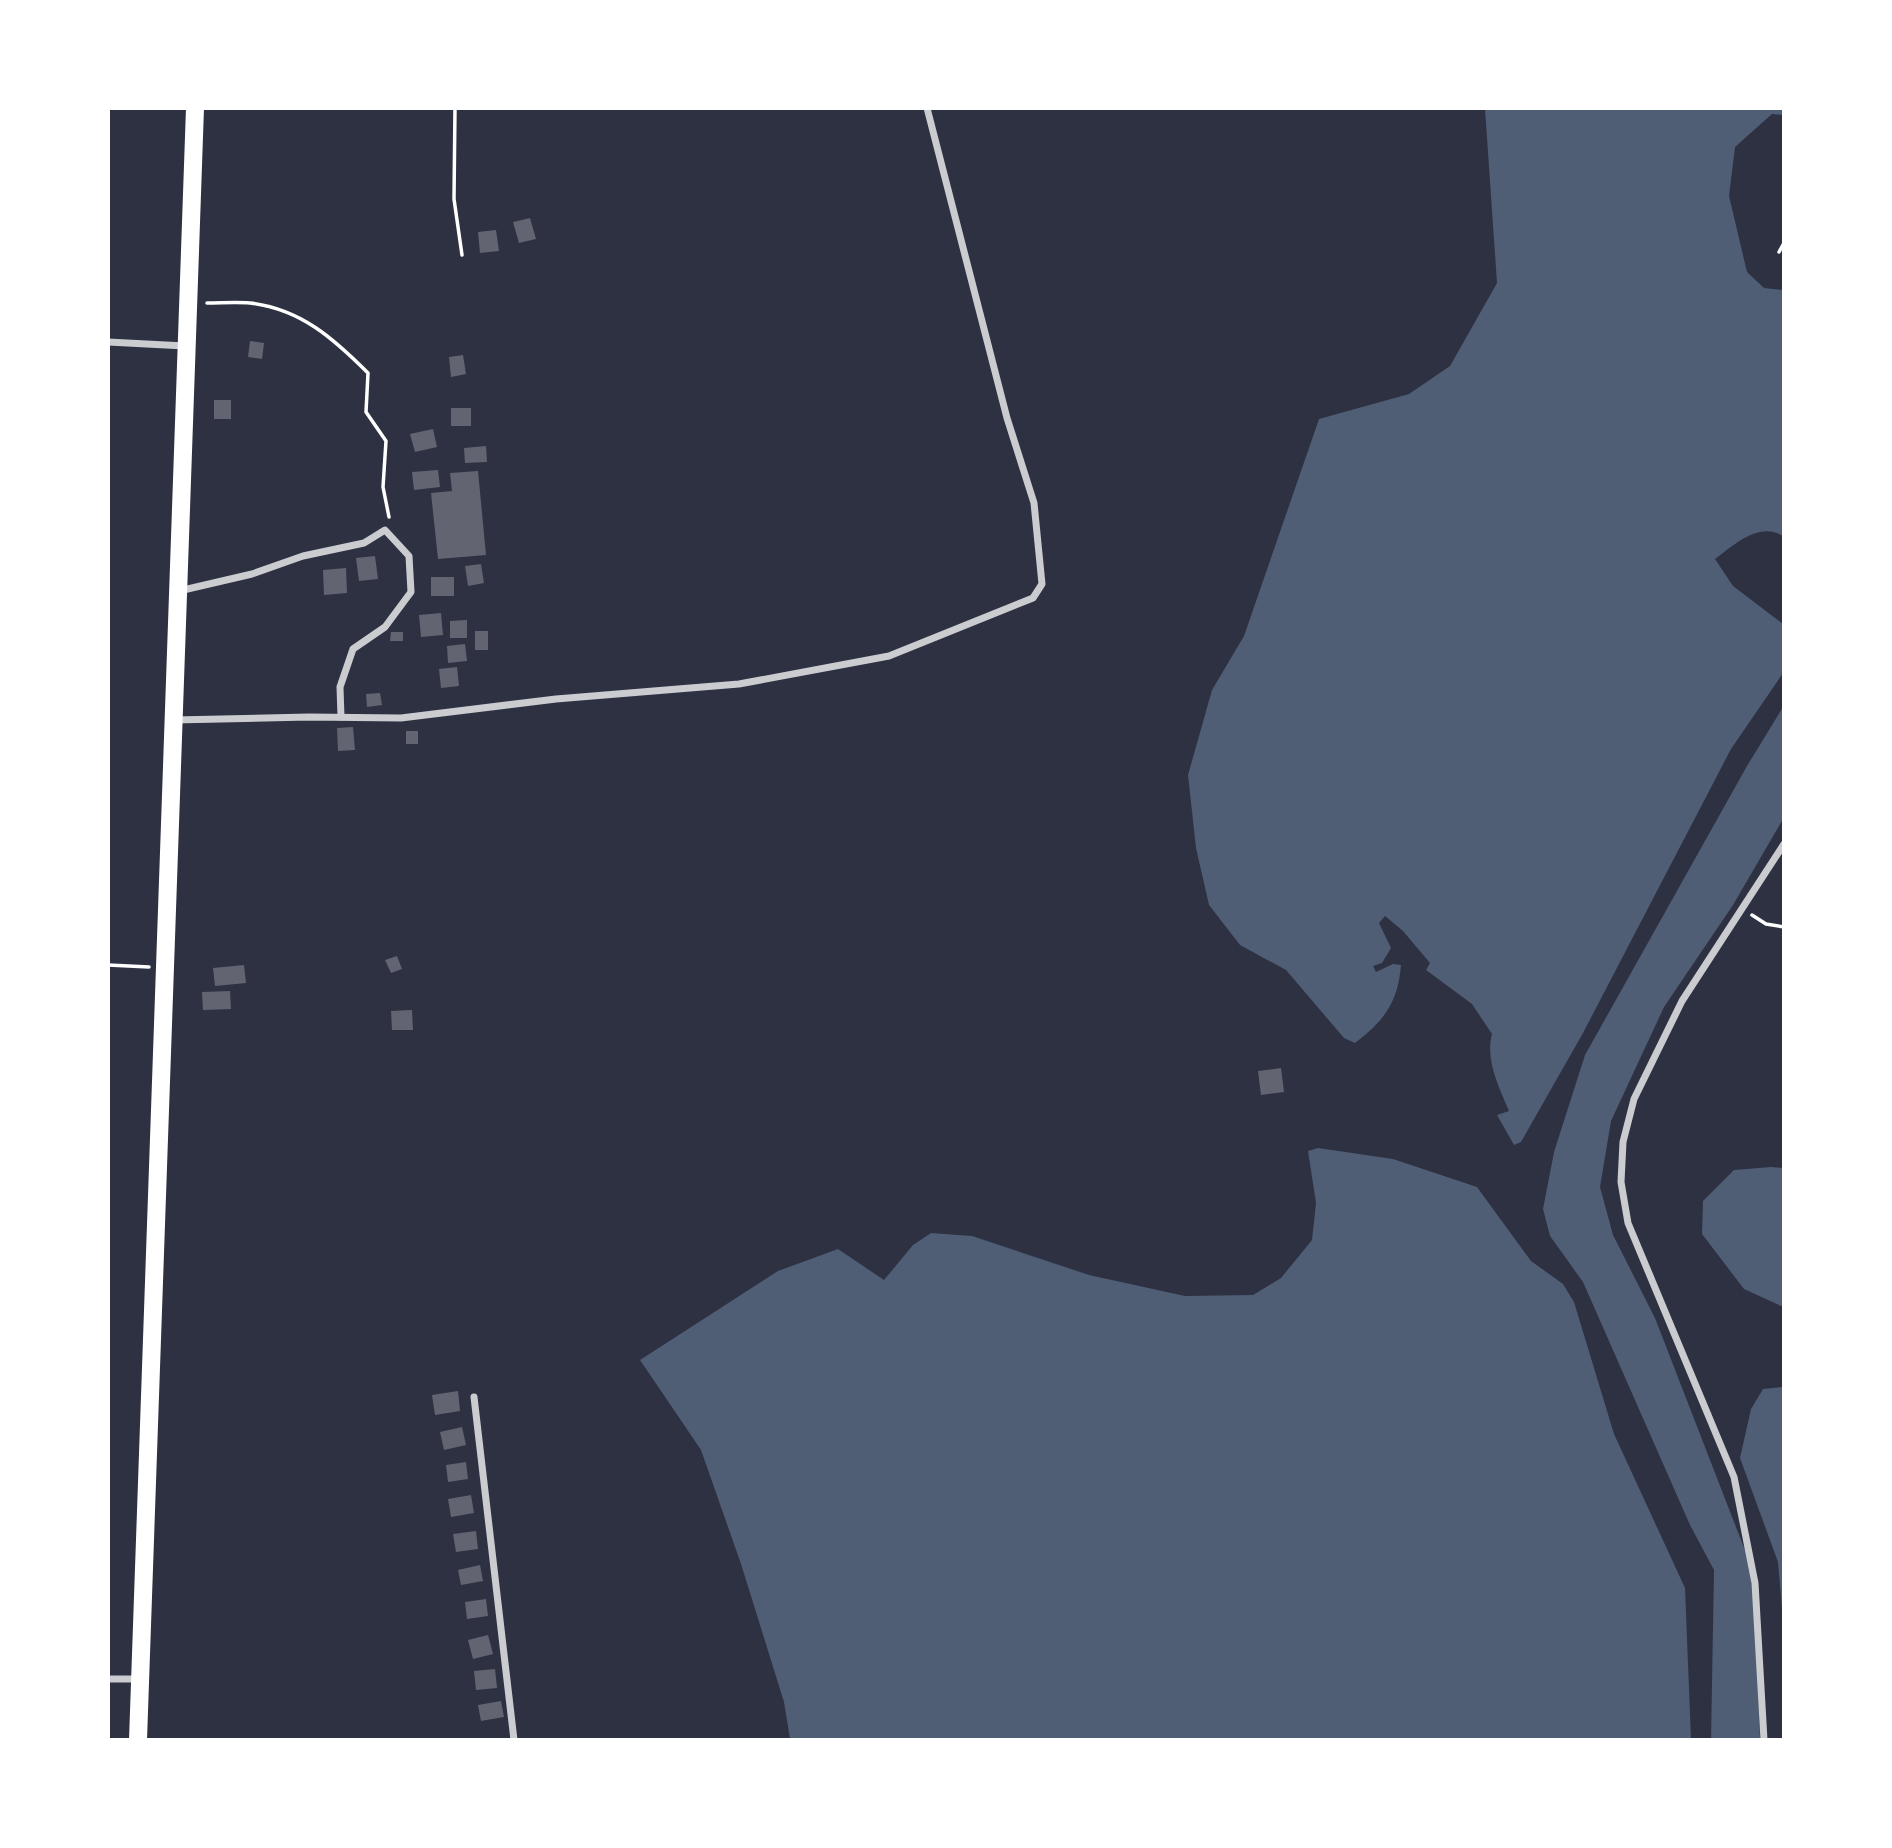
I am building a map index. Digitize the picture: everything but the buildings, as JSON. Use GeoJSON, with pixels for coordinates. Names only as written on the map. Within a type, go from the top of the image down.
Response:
{"type":"FeatureCollection","features":[{"type":"Feature","properties":{"kind":"main road"},"geometry":{"type":"LineString","coordinates":[[138,1740],[195,108]]}},
{"type":"Feature","properties":{"kind":"street"},"geometry":{"type":"LineString","coordinates":[[174,720],[401,718],[556,699],[740,684],[889,656],[1032,598],[1042,584],[1034,503],[1007,418],[928,108]]}},
{"type":"Feature","properties":{"kind":"street"},"geometry":{"type":"LineString","coordinates":[[108,342],[187,346]]}},
{"type":"Feature","properties":{"kind":"street"},"geometry":{"type":"LineString","coordinates":[[178,591],[252,574],[303,556],[364,543],[385,530],[409,556],[411,592],[385,627],[353,649],[340,687],[341,717]]}},
{"type":"Feature","properties":{"kind":"street"},"geometry":{"type":"LineString","coordinates":[[1764,1740],[1755,1583],[1734,1477],[1628,1223],[1621,1182],[1623,1142],[1634,1099],[1682,1001],[1783,844]]}},
{"type":"Feature","properties":{"kind":"street"},"geometry":{"type":"LineString","coordinates":[[474,1396],[514,1740]]}},
{"type":"Feature","properties":{"kind":"street"},"geometry":{"type":"LineString","coordinates":[[108,1679],[140,1679]]}},
{"type":"Feature","properties":{"kind":"path"},"geometry":{"type":"LineString","coordinates":[[454,108],[454,199],[462,256]]}},
{"type":"Feature","properties":{"kind":"path"},"geometry":{"type":"LineString","coordinates":[[1779,252],[1783,243]]}},
{"type":"Feature","properties":{"kind":"path"},"geometry":{"type":"LineString","coordinates":[[188,303],[251,303],[295,315],[332,337],[368,373],[366,412],[386,441],[383,487],[391,527],[385,530]]}},
{"type":"Feature","properties":{"kind":"path"},"geometry":{"type":"LineString","coordinates":[[1742,907],[1766,924],[1783,927]]}},
{"type":"Feature","properties":{"kind":"path"},"geometry":{"type":"LineString","coordinates":[[108,965],[165,968]]}},
{"type":"Feature","properties":{"kind":"water"},"geometry":{"type":"Polygon","coordinates":[[[1485,109],[1784,109],[1783,115],[1772,114],[1735,147],[1729,196],[1747,272],[1764,288],[1783,290],[1783,536],[1765,531],[1756,533],[1715,559],[1733,586],[1783,624],[1783,673],[1731,749],[1583,1033],[1521,1142],[1514,1145],[1497,1115],[1509,1111],[1497,1083],[1490,1054],[1492,1034],[1472,1004],[1426,970],[1430,963],[1403,931],[1385,916],[1379,923],[1391,948],[1382,963],[1373,966],[1376,972],[1393,964],[1401,965],[1397,990],[1382,1018],[1355,1043],[1344,1038],[1286,970],[1240,945],[1209,905],[1196,848],[1188,775],[1212,690],[1244,636],[1319,419],[1409,394],[1450,366],[1497,283],[1485,109]]]}},
{"type":"Feature","properties":{"kind":"water"},"geometry":{"type":"Polygon","coordinates":[[[1783,707],[1783,819],[1733,905],[1664,1007],[1611,1121],[1600,1187],[1613,1235],[1655,1318],[1748,1558],[1754,1600],[1760,1739],[1711,1739],[1714,1570],[1690,1525],[1583,1282],[1550,1236],[1543,1209],[1554,1152],[1585,1055],[1747,766],[1783,707]]]}},
{"type":"Feature","properties":{"kind":"water"},"geometry":{"type":"Polygon","coordinates":[[[1318,1148],[1393,1159],[1477,1187],[1531,1261],[1563,1284],[1574,1302],[1614,1434],[1685,1588],[1691,1739],[790,1739],[784,1702],[741,1564],[701,1450],[640,1360],[778,1271],[838,1249],[884,1280],[913,1245],[931,1233],[972,1236],[1089,1275],[1185,1296],[1253,1295],[1281,1278],[1312,1240],[1316,1203],[1308,1151],[1318,1148]]]}},
{"type":"Feature","properties":{"kind":"water"},"geometry":{"type":"Polygon","coordinates":[[[1783,1168],[1784,1305],[1781,1306],[1744,1289],[1702,1234],[1703,1201],[1734,1170],[1783,1168]]]}},
{"type":"Feature","properties":{"kind":"water"},"geometry":{"type":"Polygon","coordinates":[[[1784,1387],[1783,1620],[1778,1562],[1740,1458],[1751,1409],[1763,1389],[1784,1387]]]}}]}
